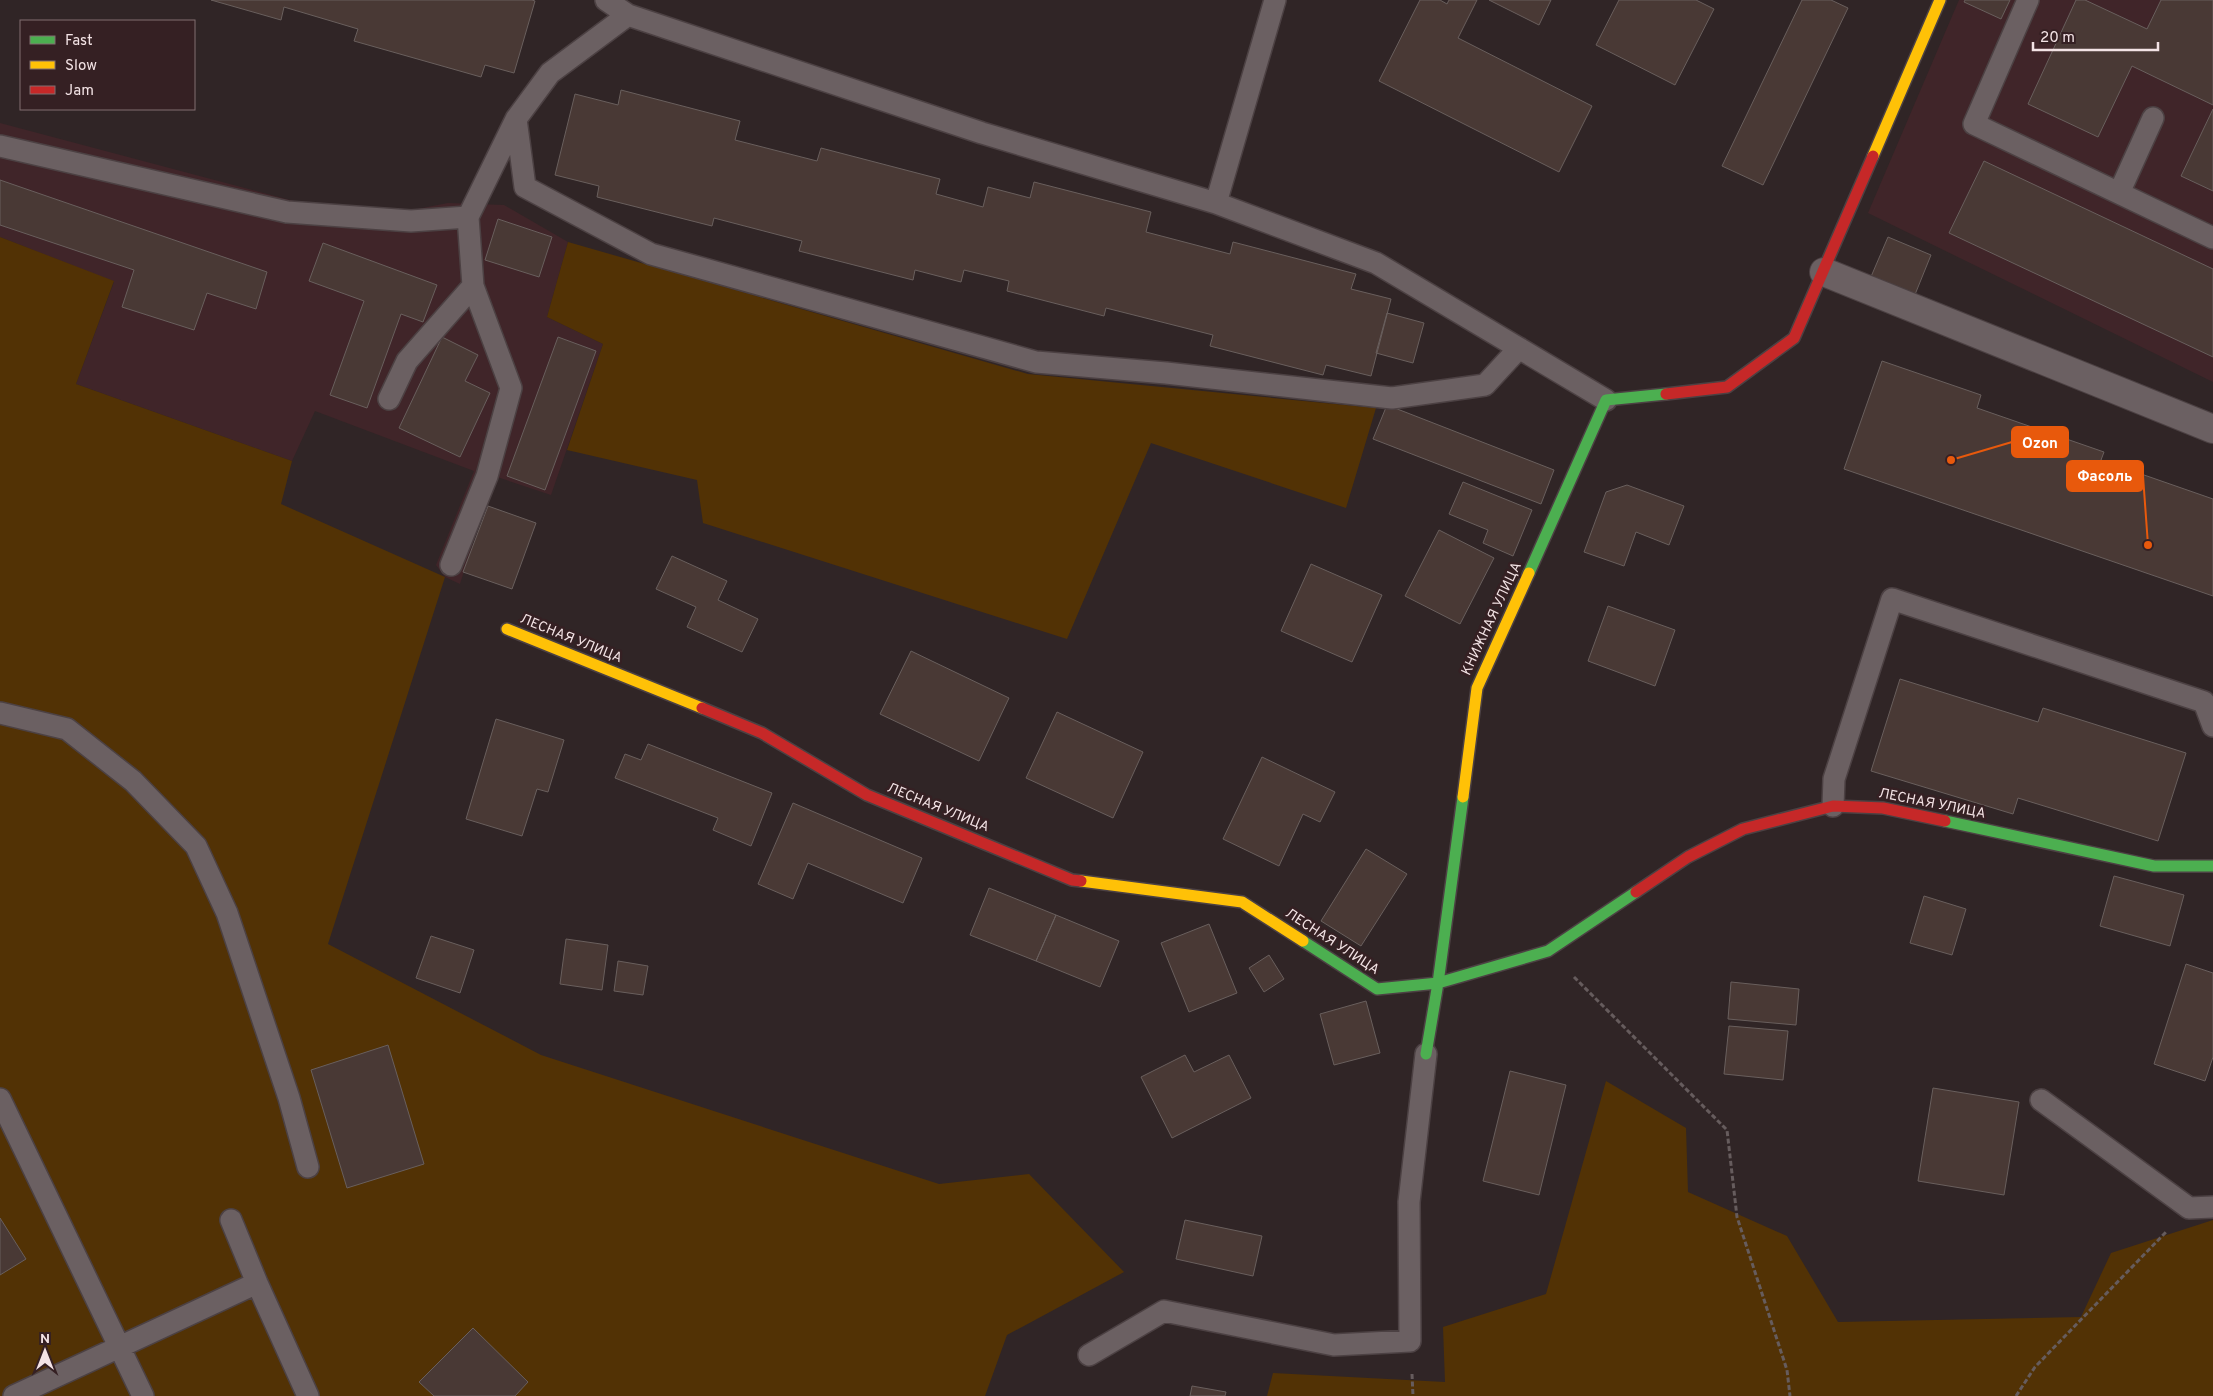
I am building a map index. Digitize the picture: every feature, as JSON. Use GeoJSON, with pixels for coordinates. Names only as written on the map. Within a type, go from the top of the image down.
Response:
{"type":"FeatureCollection","features":[{"type":"Feature","properties":{"kind":"street"},"geometry":{"type":"LineString","coordinates":[[1606,400],[1727,387],[1794,338],[1940,0]]}},
{"type":"Feature","properties":{"kind":"street"},"geometry":{"type":"LineString","coordinates":[[1824,272],[2213,429]]}},
{"type":"Feature","properties":{"kind":"street","name":"КНИЖНАЯ УЛИЦА"},"geometry":{"type":"LineString","coordinates":[[1426,1054],[1438,983],[1477,688],[1606,400]]}},
{"type":"Feature","properties":{"kind":"street","name":"ЛЕСНАЯ УЛИЦА"},"geometry":{"type":"LineString","coordinates":[[507,629],[762,733],[867,795],[1072,880],[1242,902],[1377,989],[1438,983],[1548,951],[1688,857],[1727,837],[1743,830],[1833,806],[1883,808],[2154,866],[2213,866]]}},
{"type":"Feature","properties":{"kind":"lane"},"geometry":{"type":"LineString","coordinates":[[606,0],[628,16],[982,133],[1216,202],[1376,263],[1606,400]]}},
{"type":"Feature","properties":{"kind":"lane"},"geometry":{"type":"LineString","coordinates":[[1216,202],[1276,0]]}},
{"type":"Feature","properties":{"kind":"lane"},"geometry":{"type":"LineString","coordinates":[[2028,0],[1974,124],[2213,238]]}},
{"type":"Feature","properties":{"kind":"lane"},"geometry":{"type":"LineString","coordinates":[[451,565],[487,476],[511,388],[473,286],[468,216],[516,119],[550,73],[628,16]]}},
{"type":"Feature","properties":{"kind":"lane"},"geometry":{"type":"LineString","coordinates":[[2119,193],[2153,118]]}},
{"type":"Feature","properties":{"kind":"lane"},"geometry":{"type":"LineString","coordinates":[[516,119],[525,187],[651,254],[1036,362],[1166,373],[1392,398],[1485,386],[1519,348]]}},
{"type":"Feature","properties":{"kind":"lane"},"geometry":{"type":"LineString","coordinates":[[0,146],[288,212],[410,221],[468,216]]}},
{"type":"Feature","properties":{"kind":"lane"},"geometry":{"type":"LineString","coordinates":[[389,399],[407,361],[473,286]]}},
{"type":"Feature","properties":{"kind":"lane"},"geometry":{"type":"LineString","coordinates":[[1833,806],[1834,779],[1892,599],[2204,702],[2213,726]]}},
{"type":"Feature","properties":{"kind":"lane"},"geometry":{"type":"LineString","coordinates":[[0,713],[67,729],[133,781],[196,846],[227,913],[289,1098],[308,1167]]}},
{"type":"Feature","properties":{"kind":"lane"},"geometry":{"type":"LineString","coordinates":[[1090,1355],[1164,1311],[1334,1345],[1410,1341],[1409,1202],[1426,1054]]}},
{"type":"Feature","properties":{"kind":"lane"},"geometry":{"type":"LineString","coordinates":[[0,1099],[143,1396]]}},
{"type":"Feature","properties":{"kind":"lane"},"geometry":{"type":"LineString","coordinates":[[2042,1100],[2189,1208],[2213,1207]]}},
{"type":"Feature","properties":{"kind":"lane"},"geometry":{"type":"LineString","coordinates":[[231,1220],[308,1396]]}},
{"type":"Feature","properties":{"kind":"lane"},"geometry":{"type":"LineString","coordinates":[[14,1396],[119,1345],[257,1283]]}},
{"type":"Feature","properties":{"kind":"path"},"geometry":{"type":"LineString","coordinates":[[1548,951],[1727,1130],[1737,1217],[1788,1370],[1790,1396]]}},
{"type":"Feature","properties":{"kind":"path"},"geometry":{"type":"LineString","coordinates":[[2016,1396],[2034,1367],[2189,1208]]}},
{"type":"Feature","properties":{"kind":"shaded area"},"geometry":{"type":"Polygon","coordinates":[[[1959,0],[2213,0],[2213,382],[1868,213],[1959,0]]]}},
{"type":"Feature","properties":{"kind":"shaded area"},"geometry":{"type":"Polygon","coordinates":[[[0,123],[301,203],[407,211],[448,203],[504,205],[568,242],[547,317],[603,344],[551,495],[494,476],[460,584],[445,577],[436,565],[474,471],[315,411],[292,461],[76,384],[114,282],[0,237],[0,123]]]}},
{"type":"Feature","properties":{"kind":"shaded area"},"geometry":{"type":"Polygon","coordinates":[[[0,237],[114,281],[76,384],[292,461],[281,504],[445,577],[328,944],[541,1055],[939,1184],[1029,1174],[1124,1272],[1007,1335],[985,1396],[0,1396],[0,237]]]}},
{"type":"Feature","properties":{"kind":"shaded area"},"geometry":{"type":"Polygon","coordinates":[[[568,242],[1028,374],[1376,408],[1346,508],[1151,443],[1067,639],[703,523],[697,480],[567,450],[603,344],[547,317],[568,242]]]}},
{"type":"Feature","properties":{"kind":"shaded area"},"geometry":{"type":"Polygon","coordinates":[[[1606,1081],[1686,1128],[1688,1192],[1787,1236],[1838,1322],[2081,1317],[2111,1253],[2213,1220],[2213,1396],[1267,1396],[1273,1373],[1445,1382],[1443,1327],[1546,1294],[1606,1081]]]}},
{"type":"Feature","properties":{"kind":"building"},"geometry":{"type":"Polygon","coordinates":[[[211,0],[535,1],[514,73],[485,65],[481,77],[354,41],[358,29],[284,7],[281,20],[211,0]]]}},
{"type":"Feature","properties":{"kind":"building"},"geometry":{"type":"Polygon","coordinates":[[[1420,0],[1440,0],[1447,4],[1449,0],[1477,0],[1458,38],[1592,106],[1559,172],[1379,81],[1420,0]]]}},
{"type":"Feature","properties":{"kind":"building"},"geometry":{"type":"Polygon","coordinates":[[[1489,0],[1551,0],[1539,25],[1489,0]]]}},
{"type":"Feature","properties":{"kind":"building"},"geometry":{"type":"Polygon","coordinates":[[[1619,0],[1696,0],[1714,9],[1675,85],[1596,45],[1619,0]]]}},
{"type":"Feature","properties":{"kind":"building"},"geometry":{"type":"Polygon","coordinates":[[[1802,0],[1831,0],[1848,8],[1763,185],[1722,166],[1802,0]]]}},
{"type":"Feature","properties":{"kind":"building"},"geometry":{"type":"Polygon","coordinates":[[[1965,0],[2010,0],[2001,19],[1964,2],[1965,0]]]}},
{"type":"Feature","properties":{"kind":"building"},"geometry":{"type":"Polygon","coordinates":[[[2076,0],[2085,0],[2147,29],[2161,0],[2213,0],[2213,105],[2132,66],[2098,137],[2028,104],[2076,0]]]}},
{"type":"Feature","properties":{"kind":"building"},"geometry":{"type":"Polygon","coordinates":[[[621,90],[740,121],[735,140],[817,161],[821,148],[940,179],[936,194],[983,207],[988,187],[1030,198],[1034,182],[1151,212],[1146,232],[1230,254],[1233,242],[1356,274],[1351,289],[1391,299],[1371,376],[1326,365],[1323,375],[1210,346],[1213,335],[1106,308],[1104,316],[1007,291],[1009,281],[964,270],[961,282],[915,270],[913,280],[799,251],[802,241],[714,218],[712,226],[597,197],[599,186],[555,175],[575,94],[618,105],[621,90]]]}},
{"type":"Feature","properties":{"kind":"building"},"geometry":{"type":"Polygon","coordinates":[[[2213,109],[2213,191],[2181,176],[2213,109]]]}},
{"type":"Feature","properties":{"kind":"building"},"geometry":{"type":"Polygon","coordinates":[[[1984,161],[2213,269],[2213,357],[1949,233],[1984,161]]]}},
{"type":"Feature","properties":{"kind":"building"},"geometry":{"type":"Polygon","coordinates":[[[0,180],[267,272],[256,309],[207,293],[194,330],[122,307],[134,270],[0,225],[0,180]]]}},
{"type":"Feature","properties":{"kind":"building"},"geometry":{"type":"Polygon","coordinates":[[[498,219],[552,237],[539,277],[485,260],[498,219]]]}},
{"type":"Feature","properties":{"kind":"building"},"geometry":{"type":"Polygon","coordinates":[[[1888,237],[1931,255],[1914,297],[1870,279],[1888,237]]]}},
{"type":"Feature","properties":{"kind":"building"},"geometry":{"type":"Polygon","coordinates":[[[323,243],[437,285],[423,322],[401,314],[367,408],[330,395],[364,301],[309,281],[323,243]]]}},
{"type":"Feature","properties":{"kind":"building"},"geometry":{"type":"Polygon","coordinates":[[[1387,313],[1424,323],[1413,363],[1376,353],[1387,313]]]}},
{"type":"Feature","properties":{"kind":"building"},"geometry":{"type":"Polygon","coordinates":[[[442,337],[478,355],[465,381],[490,393],[460,457],[399,428],[442,337]]]}},
{"type":"Feature","properties":{"kind":"building"},"geometry":{"type":"Polygon","coordinates":[[[558,337],[596,351],[545,490],[507,476],[558,337]]]}},
{"type":"Feature","properties":{"kind":"building"},"geometry":{"type":"Polygon","coordinates":[[[1882,361],[1981,395],[1977,408],[2104,452],[2101,460],[2213,499],[2213,596],[1844,469],[1882,361]]]}},
{"type":"Feature","properties":{"kind":"building"},"geometry":{"type":"Polygon","coordinates":[[[1387,405],[1554,470],[1541,504],[1373,439],[1387,405]]]}},
{"type":"Feature","properties":{"kind":"building"},"geometry":{"type":"Polygon","coordinates":[[[1463,482],[1532,510],[1513,556],[1483,543],[1488,530],[1449,514],[1463,482]]]}},
{"type":"Feature","properties":{"kind":"building"},"geometry":{"type":"Polygon","coordinates":[[[1627,485],[1684,506],[1669,545],[1636,532],[1624,566],[1584,552],[1606,492],[1627,485]]]}},
{"type":"Feature","properties":{"kind":"building"},"geometry":{"type":"Polygon","coordinates":[[[488,506],[536,523],[512,589],[463,572],[488,506]]]}},
{"type":"Feature","properties":{"kind":"building"},"geometry":{"type":"Polygon","coordinates":[[[1439,530],[1494,558],[1460,624],[1405,596],[1439,530]]]}},
{"type":"Feature","properties":{"kind":"building"},"geometry":{"type":"Polygon","coordinates":[[[672,556],[727,581],[718,600],[758,619],[742,652],[687,627],[696,607],[656,589],[672,556]]]}},
{"type":"Feature","properties":{"kind":"building"},"geometry":{"type":"Polygon","coordinates":[[[1311,564],[1382,595],[1352,662],[1281,631],[1311,564]]]}},
{"type":"Feature","properties":{"kind":"building"},"geometry":{"type":"Polygon","coordinates":[[[1608,606],[1675,630],[1655,686],[1588,661],[1608,606]]]}},
{"type":"Feature","properties":{"kind":"building"},"geometry":{"type":"Polygon","coordinates":[[[911,651],[1009,698],[979,761],[880,714],[911,651]]]}},
{"type":"Feature","properties":{"kind":"building"},"geometry":{"type":"Polygon","coordinates":[[[1900,679],[2038,722],[2043,708],[2186,753],[2158,841],[2018,798],[2013,814],[1871,771],[1900,679]]]}},
{"type":"Feature","properties":{"kind":"building"},"geometry":{"type":"Polygon","coordinates":[[[1057,712],[1143,752],[1113,818],[1026,778],[1057,712]]]}},
{"type":"Feature","properties":{"kind":"building"},"geometry":{"type":"Polygon","coordinates":[[[496,719],[564,740],[548,792],[537,789],[522,836],[466,819],[496,719]]]}},
{"type":"Feature","properties":{"kind":"building"},"geometry":{"type":"Polygon","coordinates":[[[648,744],[772,793],[751,846],[713,830],[718,818],[615,778],[625,754],[641,760],[648,744]]]}},
{"type":"Feature","properties":{"kind":"building"},"geometry":{"type":"Polygon","coordinates":[[[1262,757],[1335,792],[1320,822],[1303,814],[1279,866],[1223,839],[1262,757]]]}},
{"type":"Feature","properties":{"kind":"building"},"geometry":{"type":"Polygon","coordinates":[[[793,803],[922,858],[903,903],[808,863],[793,899],[758,884],[793,803]]]}},
{"type":"Feature","properties":{"kind":"building"},"geometry":{"type":"Polygon","coordinates":[[[1366,849],[1407,874],[1361,946],[1321,921],[1366,849]]]}},
{"type":"Feature","properties":{"kind":"building"},"geometry":{"type":"Polygon","coordinates":[[[2114,876],[2184,895],[2170,946],[2100,926],[2114,876]]]}},
{"type":"Feature","properties":{"kind":"building"},"geometry":{"type":"Polygon","coordinates":[[[989,888],[1056,915],[1036,961],[970,935],[989,888]]]}},
{"type":"Feature","properties":{"kind":"building"},"geometry":{"type":"Polygon","coordinates":[[[1924,896],[1966,909],[1952,955],[1910,943],[1924,896]]]}},
{"type":"Feature","properties":{"kind":"building"},"geometry":{"type":"Polygon","coordinates":[[[1056,915],[1119,941],[1100,987],[1036,961],[1056,915]]]}},
{"type":"Feature","properties":{"kind":"building"},"geometry":{"type":"Polygon","coordinates":[[[1209,924],[1237,993],[1189,1012],[1161,943],[1209,924]]]}},
{"type":"Feature","properties":{"kind":"building"},"geometry":{"type":"Polygon","coordinates":[[[431,936],[474,950],[460,993],[416,978],[431,936]]]}},
{"type":"Feature","properties":{"kind":"building"},"geometry":{"type":"Polygon","coordinates":[[[566,939],[608,945],[602,990],[560,984],[566,939]]]}},
{"type":"Feature","properties":{"kind":"building"},"geometry":{"type":"Polygon","coordinates":[[[1269,955],[1284,979],[1264,992],[1249,968],[1269,955]]]}},
{"type":"Feature","properties":{"kind":"building"},"geometry":{"type":"Polygon","coordinates":[[[618,961],[648,966],[643,995],[614,991],[618,961]]]}},
{"type":"Feature","properties":{"kind":"building"},"geometry":{"type":"Polygon","coordinates":[[[2186,964],[2213,973],[2213,1057],[2205,1081],[2154,1064],[2186,964]]]}},
{"type":"Feature","properties":{"kind":"building"},"geometry":{"type":"Polygon","coordinates":[[[1731,982],[1799,989],[1796,1025],[1728,1019],[1731,982]]]}},
{"type":"Feature","properties":{"kind":"building"},"geometry":{"type":"Polygon","coordinates":[[[1366,1001],[1380,1053],[1334,1065],[1320,1014],[1366,1001]]]}},
{"type":"Feature","properties":{"kind":"building"},"geometry":{"type":"Polygon","coordinates":[[[1729,1026],[1788,1031],[1783,1080],[1724,1074],[1729,1026]]]}},
{"type":"Feature","properties":{"kind":"building"},"geometry":{"type":"Polygon","coordinates":[[[388,1045],[424,1164],[347,1188],[311,1070],[388,1045]]]}},
{"type":"Feature","properties":{"kind":"building"},"geometry":{"type":"Polygon","coordinates":[[[1185,1055],[1194,1072],[1229,1055],[1251,1098],[1172,1138],[1141,1077],[1185,1055]]]}},
{"type":"Feature","properties":{"kind":"building"},"geometry":{"type":"Polygon","coordinates":[[[1510,1071],[1566,1085],[1539,1195],[1483,1181],[1510,1071]]]}},
{"type":"Feature","properties":{"kind":"building"},"geometry":{"type":"Polygon","coordinates":[[[1933,1088],[2019,1102],[2004,1195],[1918,1181],[1933,1088]]]}},
{"type":"Feature","properties":{"kind":"building"},"geometry":{"type":"Polygon","coordinates":[[[0,1218],[26,1259],[0,1275],[0,1218]]]}},
{"type":"Feature","properties":{"kind":"building"},"geometry":{"type":"Polygon","coordinates":[[[1185,1220],[1262,1236],[1253,1276],[1176,1259],[1185,1220]]]}},
{"type":"Feature","properties":{"kind":"building"},"geometry":{"type":"Polygon","coordinates":[[[473,1328],[528,1382],[515,1396],[434,1396],[419,1382],[473,1328]]]}},
{"type":"Feature","properties":{"kind":"building"},"geometry":{"type":"Polygon","coordinates":[[[1192,1386],[1226,1392],[1225,1396],[1190,1396],[1192,1386]]]}},
{"type":"Feature","properties":{"kind":"traffic: fast"},"geometry":{"type":"LineString","coordinates":[[1529,573],[1606,400],[1666,394]]}},
{"type":"Feature","properties":{"kind":"traffic: fast"},"geometry":{"type":"LineString","coordinates":[[1426,1054],[1438,983],[1463,797]]}},
{"type":"Feature","properties":{"kind":"traffic: fast"},"geometry":{"type":"LineString","coordinates":[[1945,821],[2154,866],[2213,866]]}},
{"type":"Feature","properties":{"kind":"traffic: fast"},"geometry":{"type":"LineString","coordinates":[[1303,941],[1377,989],[1438,983],[1548,951],[1636,892]]}},
{"type":"Feature","properties":{"kind":"traffic: slow"},"geometry":{"type":"LineString","coordinates":[[1873,156],[1940,0]]}},
{"type":"Feature","properties":{"kind":"traffic: slow"},"geometry":{"type":"LineString","coordinates":[[1463,797],[1477,688],[1529,573]]}},
{"type":"Feature","properties":{"kind":"traffic: slow"},"geometry":{"type":"LineString","coordinates":[[507,629],[702,708]]}},
{"type":"Feature","properties":{"kind":"traffic: slow"},"geometry":{"type":"LineString","coordinates":[[1081,881],[1242,902],[1303,941]]}},
{"type":"Feature","properties":{"kind":"traffic: jam"},"geometry":{"type":"LineString","coordinates":[[1666,394],[1727,387],[1794,338],[1873,156]]}},
{"type":"Feature","properties":{"kind":"traffic: jam"},"geometry":{"type":"LineString","coordinates":[[702,708],[762,733],[867,795],[1072,880],[1081,881]]}},
{"type":"Feature","properties":{"kind":"traffic: jam"},"geometry":{"type":"LineString","coordinates":[[1636,892],[1688,857],[1743,829],[1833,806],[1883,808],[1945,821]]}},
{"type":"Feature","properties":{"kind":"place","name":"Ozon"},"geometry":{"type":"Point","coordinates":[1951,460]}},
{"type":"Feature","properties":{"kind":"place","name":"Фасоль"},"geometry":{"type":"Point","coordinates":[2148,545]}}]}
